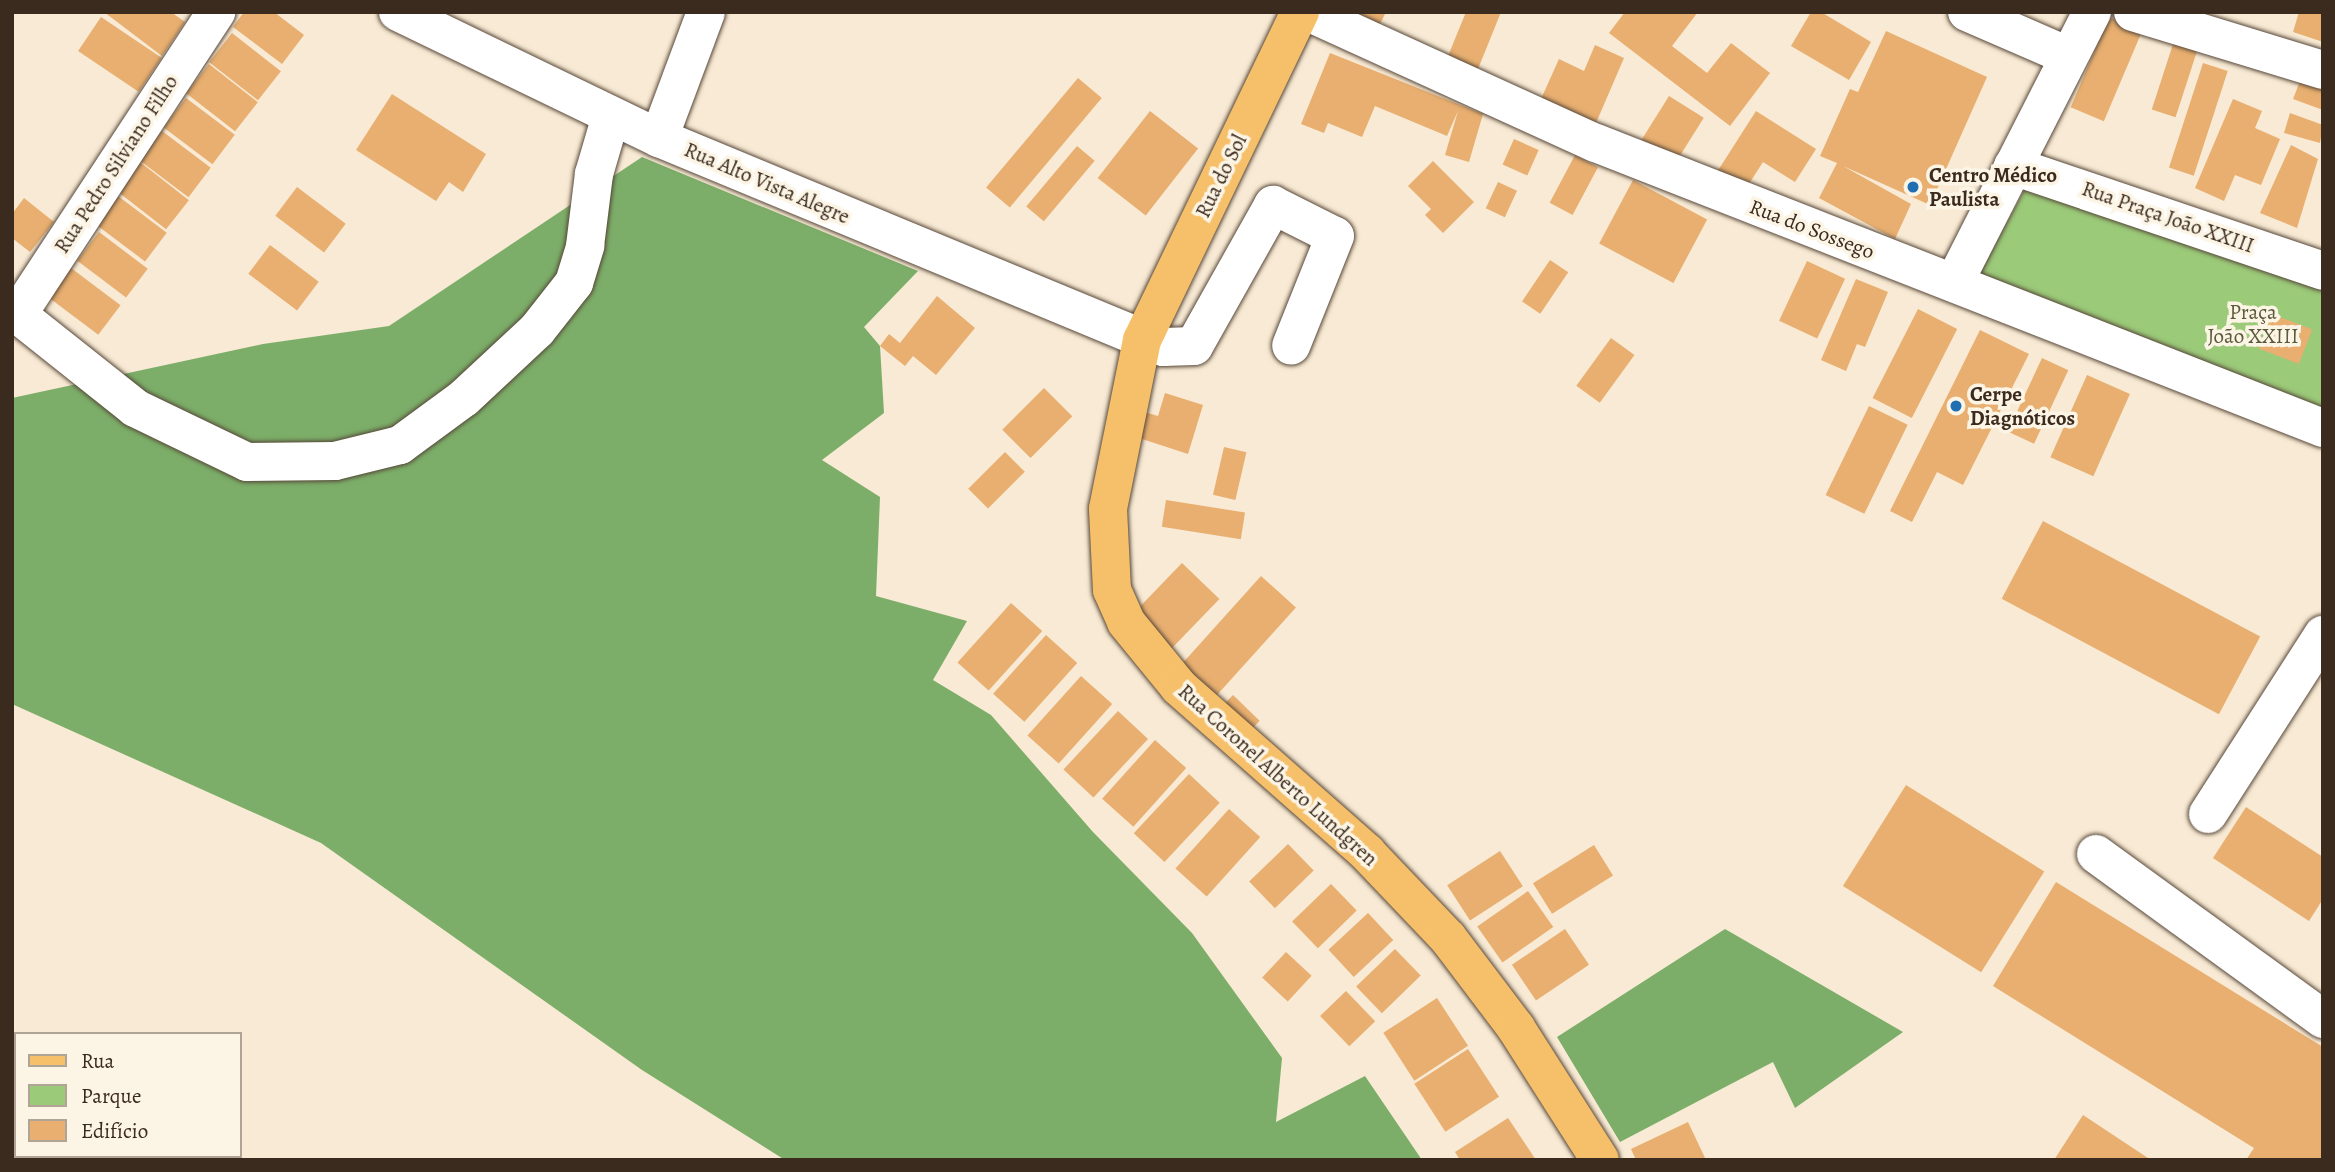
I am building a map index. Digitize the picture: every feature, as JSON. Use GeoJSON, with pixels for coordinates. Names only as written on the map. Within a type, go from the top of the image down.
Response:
{"type":"FeatureCollection","features":[{"type":"Feature","properties":{"kind":"main road","name":"Rua do Sol"},"geometry":{"type":"LineString","coordinates":[[1152,344],[1300,12]]}},
{"type":"Feature","properties":{"kind":"main road","name":"Rua Coronel Alberto Lundgren"},"geometry":{"type":"LineString","coordinates":[[1152,344],[1108,509],[1112,590],[1126,622],[1179,687],[1367,853],[1448,938],[1517,1028],[1600,1160]]}},
{"type":"Feature","properties":{"kind":"street","name":"Rua Pedro Silviano Filho"},"geometry":{"type":"LineString","coordinates":[[14,313],[216,12]]}},
{"type":"Feature","properties":{"kind":"street","name":"Rua Alto Vista Alegre"},"geometry":{"type":"LineString","coordinates":[[398,12],[659,138],[1152,344]]}},
{"type":"Feature","properties":{"kind":"street"},"geometry":{"type":"LineString","coordinates":[[659,138],[706,12]]}},
{"type":"Feature","properties":{"kind":"street","name":"Rua do Sossego"},"geometry":{"type":"LineString","coordinates":[[1308,12],[1596,143],[2323,428]]}},
{"type":"Feature","properties":{"kind":"street"},"geometry":{"type":"LineString","coordinates":[[1967,12],[2068,56]]}},
{"type":"Feature","properties":{"kind":"street"},"geometry":{"type":"LineString","coordinates":[[1954,282],[2092,12]]}},
{"type":"Feature","properties":{"kind":"street"},"geometry":{"type":"LineString","coordinates":[[2133,12],[2323,70]]}},
{"type":"Feature","properties":{"kind":"street"},"geometry":{"type":"LineString","coordinates":[[14,313],[135,408],[247,462],[335,461],[400,445],[464,398],[537,330],[575,283],[585,246],[594,174],[611,116]]}},
{"type":"Feature","properties":{"kind":"street","name":"Rua Praça João XXIII"},"geometry":{"type":"LineString","coordinates":[[2013,166],[2323,271]]}},
{"type":"Feature","properties":{"kind":"street"},"geometry":{"type":"LineString","coordinates":[[1152,344],[1194,346],[1273,205],[1335,236],[1292,346]]}},
{"type":"Feature","properties":{"kind":"street"},"geometry":{"type":"LineString","coordinates":[[2208,814],[2323,635]]}},
{"type":"Feature","properties":{"kind":"street"},"geometry":{"type":"LineString","coordinates":[[2096,855],[2323,1019]]}},
{"type":"Feature","properties":{"kind":"green space"},"geometry":{"type":"Polygon","coordinates":[[[642,157],[918,271],[864,327],[880,346],[884,413],[822,460],[880,497],[876,596],[967,621],[933,680],[991,715],[1093,832],[1192,933],[1282,1058],[1276,1122],[1365,1076],[1422,1160],[785,1160],[642,1070],[321,843],[12,704],[12,398],[263,344],[389,326],[642,157]]]}},
{"type":"Feature","properties":{"kind":"green space","name":"Praça João XXIII"},"geometry":{"type":"Polygon","coordinates":[[[2026,187],[2323,289],[2323,410],[1988,287],[1980,272],[2026,187]]]}},
{"type":"Feature","properties":{"kind":"green space"},"geometry":{"type":"Polygon","coordinates":[[[1725,929],[1903,1032],[1795,1108],[1773,1062],[1620,1142],[1557,1037],[1725,929]]]}},
{"type":"Feature","properties":{"kind":"building"},"geometry":{"type":"Polygon","coordinates":[[[104,12],[171,12],[185,22],[162,56],[104,12]]]}},
{"type":"Feature","properties":{"kind":"building"},"geometry":{"type":"Polygon","coordinates":[[[244,12],[274,12],[304,35],[282,64],[233,27],[244,12]]]}},
{"type":"Feature","properties":{"kind":"building"},"geometry":{"type":"Polygon","coordinates":[[[1352,12],[1386,12],[1379,26],[1352,12]]]}},
{"type":"Feature","properties":{"kind":"building"},"geometry":{"type":"Polygon","coordinates":[[[1466,12],[1501,12],[1478,69],[1448,56],[1466,12]]]}},
{"type":"Feature","properties":{"kind":"building"},"geometry":{"type":"Polygon","coordinates":[[[1625,12],[1698,12],[1672,46],[1707,73],[1731,43],[1770,73],[1730,126],[1609,33],[1625,12]]]}},
{"type":"Feature","properties":{"kind":"building"},"geometry":{"type":"Polygon","coordinates":[[[1811,12],[1821,12],[1871,42],[1849,80],[1791,46],[1811,12]]]}},
{"type":"Feature","properties":{"kind":"building"},"geometry":{"type":"Polygon","coordinates":[[[2299,12],[2323,12],[2323,42],[2293,32],[2299,12]]]}},
{"type":"Feature","properties":{"kind":"building"},"geometry":{"type":"Polygon","coordinates":[[[101,17],[162,58],[139,92],[78,51],[101,17]]]}},
{"type":"Feature","properties":{"kind":"building"},"geometry":{"type":"Polygon","coordinates":[[[2109,17],[2142,31],[2104,121],[2071,107],[2109,17]]]}},
{"type":"Feature","properties":{"kind":"building"},"geometry":{"type":"Polygon","coordinates":[[[1886,31],[1987,77],[1930,205],[1843,166],[1911,204],[1895,239],[1819,198],[1837,163],[1820,156],[1850,89],[1858,92],[1886,31]]]}},
{"type":"Feature","properties":{"kind":"building"},"geometry":{"type":"Polygon","coordinates":[[[232,33],[281,71],[258,100],[209,62],[232,33]]]}},
{"type":"Feature","properties":{"kind":"building"},"geometry":{"type":"Polygon","coordinates":[[[2174,41],[2198,49],[2176,117],[2152,109],[2174,41]]]}},
{"type":"Feature","properties":{"kind":"building"},"geometry":{"type":"Polygon","coordinates":[[[1595,45],[1624,58],[1596,123],[1541,99],[1559,59],[1584,71],[1595,45]]]}},
{"type":"Feature","properties":{"kind":"building"},"geometry":{"type":"Polygon","coordinates":[[[1330,53],[1483,114],[1469,162],[1445,155],[1458,111],[1447,136],[1375,106],[1362,137],[1328,123],[1324,133],[1301,124],[1330,53]]]}},
{"type":"Feature","properties":{"kind":"building"},"geometry":{"type":"Polygon","coordinates":[[[2203,63],[2228,71],[2194,176],[2169,168],[2203,63]]]}},
{"type":"Feature","properties":{"kind":"building"},"geometry":{"type":"Polygon","coordinates":[[[209,64],[258,102],[235,131],[186,93],[209,64]]]}},
{"type":"Feature","properties":{"kind":"building"},"geometry":{"type":"Polygon","coordinates":[[[2304,71],[2323,78],[2323,110],[2293,99],[2304,71]]]}},
{"type":"Feature","properties":{"kind":"building"},"geometry":{"type":"Polygon","coordinates":[[[1078,78],[1102,98],[1010,207],[986,188],[1078,78]]]}},
{"type":"Feature","properties":{"kind":"building"},"geometry":{"type":"Polygon","coordinates":[[[392,94],[486,154],[463,192],[449,182],[436,201],[356,150],[392,94]]]}},
{"type":"Feature","properties":{"kind":"building"},"geometry":{"type":"Polygon","coordinates":[[[1669,96],[1704,118],[1676,162],[1641,140],[1669,96]]]}},
{"type":"Feature","properties":{"kind":"building"},"geometry":{"type":"Polygon","coordinates":[[[186,98],[235,135],[212,164],[164,128],[186,98]]]}},
{"type":"Feature","properties":{"kind":"building"},"geometry":{"type":"Polygon","coordinates":[[[2233,99],[2262,111],[2255,128],[2280,139],[2261,185],[2235,175],[2224,201],[2195,188],[2233,99]]]}},
{"type":"Feature","properties":{"kind":"building"},"geometry":{"type":"Polygon","coordinates":[[[1150,111],[1198,149],[1146,216],[1098,178],[1150,111]]]}},
{"type":"Feature","properties":{"kind":"building"},"geometry":{"type":"Polygon","coordinates":[[[1756,111],[1816,149],[1795,182],[1763,162],[1745,190],[1717,172],[1756,111]]]}},
{"type":"Feature","properties":{"kind":"building"},"geometry":{"type":"Polygon","coordinates":[[[2290,113],[2323,125],[2320,143],[2284,133],[2290,113]]]}},
{"type":"Feature","properties":{"kind":"building"},"geometry":{"type":"Polygon","coordinates":[[[162,131],[211,168],[188,197],[140,161],[162,131]]]}},
{"type":"Feature","properties":{"kind":"building"},"geometry":{"type":"Polygon","coordinates":[[[1514,139],[1539,150],[1527,176],[1503,165],[1514,139]]]}},
{"type":"Feature","properties":{"kind":"building"},"geometry":{"type":"Polygon","coordinates":[[[2291,145],[2318,159],[2297,228],[2260,213],[2291,145]]]}},
{"type":"Feature","properties":{"kind":"building"},"geometry":{"type":"Polygon","coordinates":[[[1077,146],[1095,161],[1044,221],[1026,207],[1077,146]]]}},
{"type":"Feature","properties":{"kind":"building"},"geometry":{"type":"Polygon","coordinates":[[[1575,155],[1598,167],[1573,215],[1550,203],[1575,155]]]}},
{"type":"Feature","properties":{"kind":"building"},"geometry":{"type":"Polygon","coordinates":[[[1433,161],[1474,202],[1443,233],[1425,215],[1431,209],[1408,186],[1433,161]]]}},
{"type":"Feature","properties":{"kind":"building"},"geometry":{"type":"Polygon","coordinates":[[[140,162],[189,200],[166,229],[117,191],[140,162]]]}},
{"type":"Feature","properties":{"kind":"building"},"geometry":{"type":"Polygon","coordinates":[[[1633,180],[1707,219],[1673,283],[1599,244],[1633,180]]]}},
{"type":"Feature","properties":{"kind":"building"},"geometry":{"type":"Polygon","coordinates":[[[1498,182],[1517,191],[1505,217],[1486,208],[1498,182]]]}},
{"type":"Feature","properties":{"kind":"building"},"geometry":{"type":"Polygon","coordinates":[[[297,187],[346,224],[324,252],[275,216],[297,187]]]}},
{"type":"Feature","properties":{"kind":"building"},"geometry":{"type":"Polygon","coordinates":[[[118,196],[167,233],[145,261],[96,225],[118,196]]]}},
{"type":"Feature","properties":{"kind":"building"},"geometry":{"type":"Polygon","coordinates":[[[24,198],[54,222],[30,252],[12,238],[12,214],[24,198]]]}},
{"type":"Feature","properties":{"kind":"building"},"geometry":{"type":"Polygon","coordinates":[[[99,232],[148,269],[126,297],[77,261],[99,232]]]}},
{"type":"Feature","properties":{"kind":"building"},"geometry":{"type":"Polygon","coordinates":[[[270,245],[319,282],[297,310],[248,274],[270,245]]]}},
{"type":"Feature","properties":{"kind":"building"},"geometry":{"type":"Polygon","coordinates":[[[1550,260],[1568,272],[1540,314],[1522,301],[1550,260]]]}},
{"type":"Feature","properties":{"kind":"building"},"geometry":{"type":"Polygon","coordinates":[[[1807,261],[1845,279],[1817,339],[1779,321],[1807,261]]]}},
{"type":"Feature","properties":{"kind":"building"},"geometry":{"type":"Polygon","coordinates":[[[71,268],[121,305],[98,335],[49,298],[71,268]]]}},
{"type":"Feature","properties":{"kind":"building"},"geometry":{"type":"Polygon","coordinates":[[[1856,279],[1888,292],[1865,347],[1857,344],[1846,371],[1821,360],[1856,279]]]}},
{"type":"Feature","properties":{"kind":"building"},"geometry":{"type":"Polygon","coordinates":[[[937,296],[975,328],[936,375],[913,356],[905,366],[880,346],[889,334],[900,343],[937,296]]]}},
{"type":"Feature","properties":{"kind":"building"},"geometry":{"type":"Polygon","coordinates":[[[1918,309],[1957,329],[1912,418],[1873,398],[1918,309]]]}},
{"type":"Feature","properties":{"kind":"building"},"geometry":{"type":"Polygon","coordinates":[[[2272,314],[2312,329],[2299,364],[2259,349],[2272,314]]]}},
{"type":"Feature","properties":{"kind":"building"},"geometry":{"type":"Polygon","coordinates":[[[1980,330],[2029,354],[1963,485],[1937,472],[1912,522],[1890,511],[1980,330]]]}},
{"type":"Feature","properties":{"kind":"building"},"geometry":{"type":"Polygon","coordinates":[[[1611,338],[1634,355],[1600,403],[1576,386],[1611,338]]]}},
{"type":"Feature","properties":{"kind":"building"},"geometry":{"type":"Polygon","coordinates":[[[2042,358],[2068,370],[2034,444],[2008,431],[2042,358]]]}},
{"type":"Feature","properties":{"kind":"building"},"geometry":{"type":"Polygon","coordinates":[[[2087,375],[2130,394],[2093,476],[2050,457],[2087,375]]]}},
{"type":"Feature","properties":{"kind":"building"},"geometry":{"type":"Polygon","coordinates":[[[1044,388],[1072,416],[1031,458],[1002,430],[1044,388]]]}},
{"type":"Feature","properties":{"kind":"building"},"geometry":{"type":"Polygon","coordinates":[[[1165,393],[1203,405],[1188,454],[1133,436],[1141,411],[1158,416],[1165,393]]]}},
{"type":"Feature","properties":{"kind":"building"},"geometry":{"type":"Polygon","coordinates":[[[1869,406],[1908,425],[1864,514],[1826,495],[1869,406]]]}},
{"type":"Feature","properties":{"kind":"building"},"geometry":{"type":"Polygon","coordinates":[[[1224,447],[1246,452],[1235,500],[1213,495],[1224,447]]]}},
{"type":"Feature","properties":{"kind":"building"},"geometry":{"type":"Polygon","coordinates":[[[1005,452],[1025,472],[988,509],[968,489],[1005,452]]]}},
{"type":"Feature","properties":{"kind":"building"},"geometry":{"type":"Polygon","coordinates":[[[1166,500],[1245,513],[1241,539],[1162,527],[1166,500]]]}},
{"type":"Feature","properties":{"kind":"building"},"geometry":{"type":"Polygon","coordinates":[[[2043,521],[2260,636],[2219,714],[2002,599],[2043,521]]]}},
{"type":"Feature","properties":{"kind":"building"},"geometry":{"type":"Polygon","coordinates":[[[1182,563],[1219,599],[1168,652],[1131,616],[1182,563]]]}},
{"type":"Feature","properties":{"kind":"building"},"geometry":{"type":"Polygon","coordinates":[[[1261,576],[1296,607],[1215,697],[1180,666],[1261,576]]]}},
{"type":"Feature","properties":{"kind":"building"},"geometry":{"type":"Polygon","coordinates":[[[1011,603],[1042,631],[989,691],[957,662],[1011,603]]]}},
{"type":"Feature","properties":{"kind":"building"},"geometry":{"type":"Polygon","coordinates":[[[1046,635],[1077,663],[1024,722],[993,694],[1046,635]]]}},
{"type":"Feature","properties":{"kind":"building"},"geometry":{"type":"Polygon","coordinates":[[[1081,676],[1112,704],[1059,764],[1027,735],[1081,676]]]}},
{"type":"Feature","properties":{"kind":"building"},"geometry":{"type":"Polygon","coordinates":[[[1233,695],[1260,721],[1247,734],[1220,708],[1233,695]]]}},
{"type":"Feature","properties":{"kind":"building"},"geometry":{"type":"Polygon","coordinates":[[[1118,711],[1148,739],[1093,797],[1063,770],[1118,711]]]}},
{"type":"Feature","properties":{"kind":"building"},"geometry":{"type":"Polygon","coordinates":[[[1155,740],[1186,768],[1133,827],[1102,799],[1155,740]]]}},
{"type":"Feature","properties":{"kind":"building"},"geometry":{"type":"Polygon","coordinates":[[[1189,774],[1220,803],[1164,862],[1134,833],[1189,774]]]}},
{"type":"Feature","properties":{"kind":"building"},"geometry":{"type":"Polygon","coordinates":[[[1906,785],[2044,871],[1981,972],[1843,886],[1906,785]]]}},
{"type":"Feature","properties":{"kind":"building"},"geometry":{"type":"Polygon","coordinates":[[[2246,807],[2323,857],[2323,899],[2309,921],[2213,858],[2246,807]]]}},
{"type":"Feature","properties":{"kind":"building"},"geometry":{"type":"Polygon","coordinates":[[[1229,809],[1260,837],[1207,897],[1175,868],[1229,809]]]}},
{"type":"Feature","properties":{"kind":"building"},"geometry":{"type":"Polygon","coordinates":[[[1288,844],[1314,871],[1275,908],[1249,882],[1288,844]]]}},
{"type":"Feature","properties":{"kind":"building"},"geometry":{"type":"Polygon","coordinates":[[[1594,845],[1613,876],[1552,914],[1533,883],[1594,845]]]}},
{"type":"Feature","properties":{"kind":"building"},"geometry":{"type":"Polygon","coordinates":[[[1500,851],[1523,886],[1470,921],[1447,885],[1500,851]]]}},
{"type":"Feature","properties":{"kind":"building"},"geometry":{"type":"Polygon","coordinates":[[[2056,882],[2323,1047],[2323,1160],[2246,1160],[2254,1148],[1993,986],[2056,882]]]}},
{"type":"Feature","properties":{"kind":"building"},"geometry":{"type":"Polygon","coordinates":[[[1331,884],[1357,911],[1318,948],[1292,922],[1331,884]]]}},
{"type":"Feature","properties":{"kind":"building"},"geometry":{"type":"Polygon","coordinates":[[[1528,891],[1553,927],[1502,963],[1477,927],[1528,891]]]}},
{"type":"Feature","properties":{"kind":"building"},"geometry":{"type":"Polygon","coordinates":[[[1368,913],[1393,940],[1354,977],[1329,950],[1368,913]]]}},
{"type":"Feature","properties":{"kind":"building"},"geometry":{"type":"Polygon","coordinates":[[[1565,929],[1589,965],[1536,1000],[1512,965],[1565,929]]]}},
{"type":"Feature","properties":{"kind":"building"},"geometry":{"type":"Polygon","coordinates":[[[1395,949],[1421,976],[1382,1013],[1356,987],[1395,949]]]}},
{"type":"Feature","properties":{"kind":"building"},"geometry":{"type":"Polygon","coordinates":[[[1286,952],[1312,976],[1288,1001],[1262,978],[1286,952]]]}},
{"type":"Feature","properties":{"kind":"building"},"geometry":{"type":"Polygon","coordinates":[[[1346,991],[1375,1021],[1349,1046],[1320,1016],[1346,991]]]}},
{"type":"Feature","properties":{"kind":"building"},"geometry":{"type":"Polygon","coordinates":[[[1437,998],[1468,1046],[1414,1081],[1383,1033],[1437,998]]]}},
{"type":"Feature","properties":{"kind":"building"},"geometry":{"type":"Polygon","coordinates":[[[1468,1049],[1499,1097],[1445,1132],[1414,1084],[1468,1049]]]}},
{"type":"Feature","properties":{"kind":"building"},"geometry":{"type":"Polygon","coordinates":[[[2083,1115],[2151,1160],[2054,1160],[2083,1115]]]}},
{"type":"Feature","properties":{"kind":"building"},"geometry":{"type":"Polygon","coordinates":[[[1508,1118],[1536,1160],[1460,1160],[1455,1152],[1508,1118]]]}},
{"type":"Feature","properties":{"kind":"building"},"geometry":{"type":"Polygon","coordinates":[[[1688,1122],[1706,1160],[1636,1160],[1631,1149],[1688,1122]]]}},
{"type":"Feature","properties":{"kind":"place","name":"Centro Médico Paulista"},"geometry":{"type":"Point","coordinates":[1913,187]}},
{"type":"Feature","properties":{"kind":"place","name":"Cerpe Diagnóticos"},"geometry":{"type":"Point","coordinates":[1956,406]}}]}
